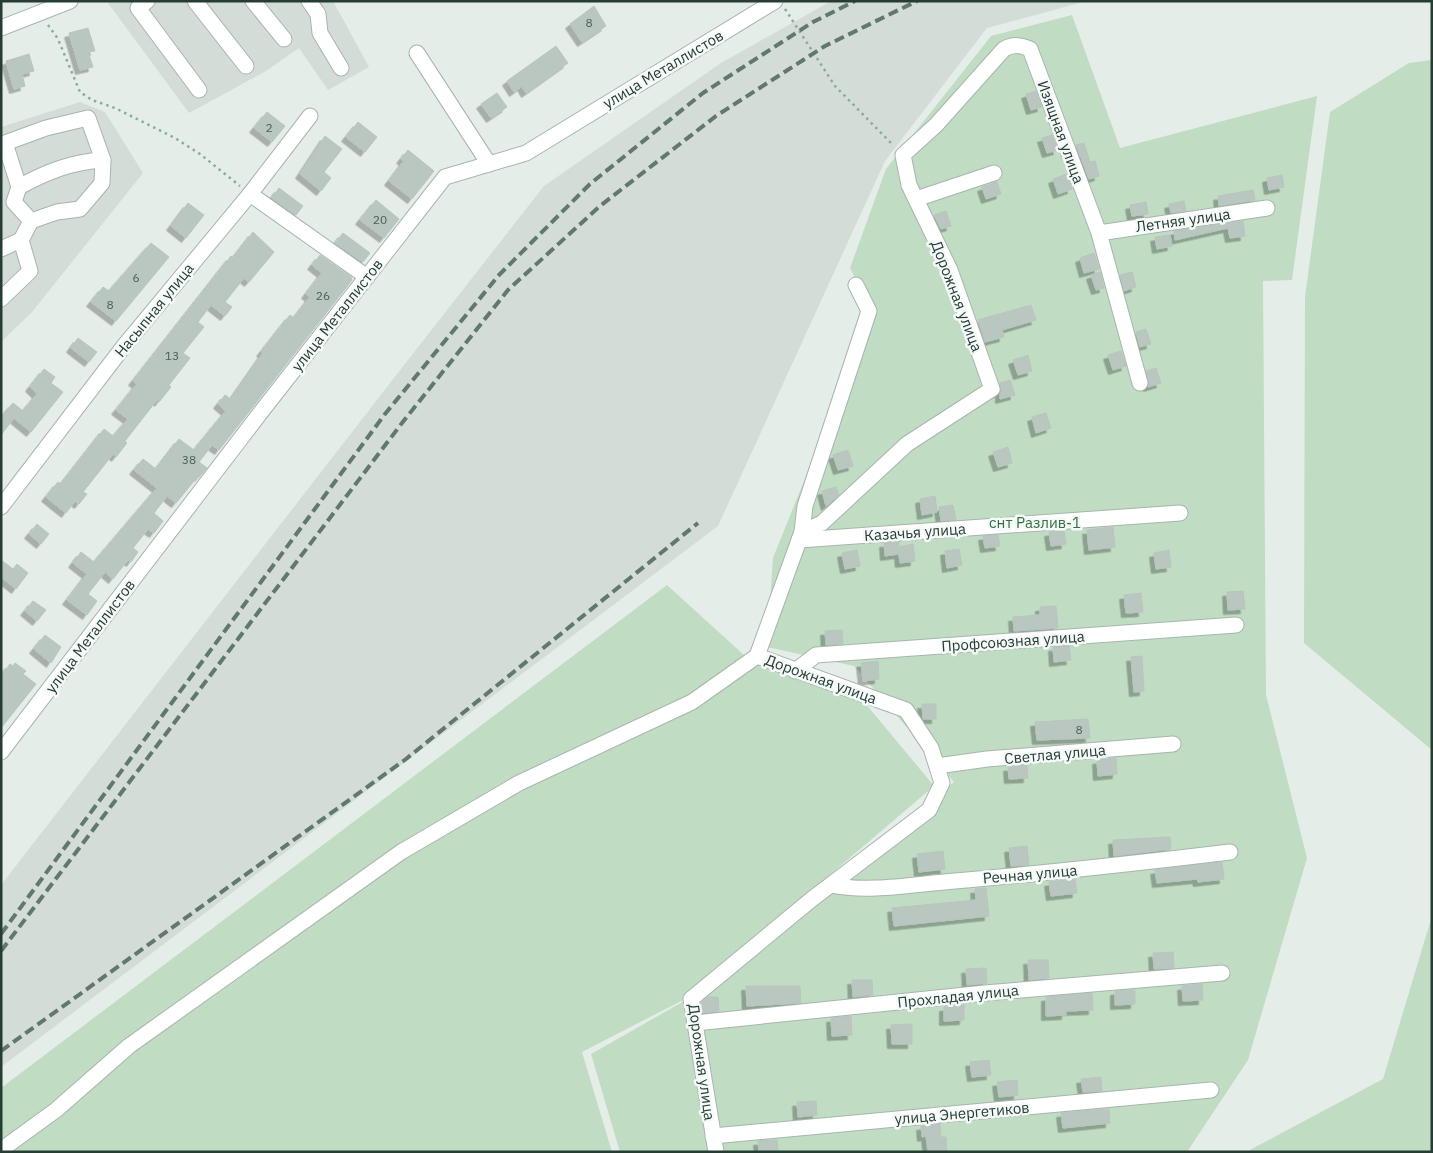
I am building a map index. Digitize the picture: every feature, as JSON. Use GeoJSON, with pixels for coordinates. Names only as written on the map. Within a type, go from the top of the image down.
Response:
{"type":"FeatureCollection","features":[{"type":"Feature","properties":{"kind":"street"},"geometry":{"type":"LineString","coordinates":[[1,28],[37,8],[70,1]]}},
{"type":"Feature","properties":{"kind":"street"},"geometry":{"type":"LineString","coordinates":[[147,1],[138,8],[200,90]]}},
{"type":"Feature","properties":{"kind":"street"},"geometry":{"type":"LineString","coordinates":[[195,1],[246,66]]}},
{"type":"Feature","properties":{"kind":"street"},"geometry":{"type":"LineString","coordinates":[[253,1],[284,40]]}},
{"type":"Feature","properties":{"kind":"street"},"geometry":{"type":"LineString","coordinates":[[309,1],[318,14],[320,33],[341,68]]}},
{"type":"Feature","properties":{"kind":"street","name":"улица Металлистов"},"geometry":{"type":"LineString","coordinates":[[1,752],[445,177],[526,153],[775,1]]}},
{"type":"Feature","properties":{"kind":"street","name":"Изящная улица"},"geometry":{"type":"LineString","coordinates":[[903,155],[936,125],[1004,49],[1021,45],[1030,49],[1099,233],[1140,383]]}},
{"type":"Feature","properties":{"kind":"street"},"geometry":{"type":"LineString","coordinates":[[417,53],[489,164]]}},
{"type":"Feature","properties":{"kind":"street","name":"Насыпная улица"},"geometry":{"type":"LineString","coordinates":[[1,506],[124,346],[250,194],[310,116]]}},
{"type":"Feature","properties":{"kind":"street"},"geometry":{"type":"LineString","coordinates":[[1,249],[21,240],[32,221],[57,212],[80,209],[102,183],[103,160],[88,118],[46,128],[4,143],[11,198],[32,221]]}},
{"type":"Feature","properties":{"kind":"street","name":"Дорожная улица"},"geometry":{"type":"LineString","coordinates":[[716,1152],[691,999],[830,885],[929,810],[942,783],[931,748],[906,710],[757,656],[800,536],[822,523],[907,444],[992,389],[950,270],[909,185],[903,155]]}},
{"type":"Feature","properties":{"kind":"street"},"geometry":{"type":"LineString","coordinates":[[11,198],[49,171],[82,161],[103,160]]}},
{"type":"Feature","properties":{"kind":"street"},"geometry":{"type":"LineString","coordinates":[[916,199],[994,173]]}},
{"type":"Feature","properties":{"kind":"street"},"geometry":{"type":"LineString","coordinates":[[250,194],[367,277]]}},
{"type":"Feature","properties":{"kind":"street","name":"Летняя улица"},"geometry":{"type":"LineString","coordinates":[[1099,233],[1267,208]]}},
{"type":"Feature","properties":{"kind":"street"},"geometry":{"type":"LineString","coordinates":[[1,299],[30,271],[21,240]]}},
{"type":"Feature","properties":{"kind":"street"},"geometry":{"type":"LineString","coordinates":[[800,536],[805,506],[869,311],[856,285]]}},
{"type":"Feature","properties":{"kind":"street","name":"Казачья улица"},"geometry":{"type":"LineString","coordinates":[[800,536],[1180,513]]}},
{"type":"Feature","properties":{"kind":"street","name":"Профсоюзная улица"},"geometry":{"type":"LineString","coordinates":[[795,671],[816,655],[1236,625]]}},
{"type":"Feature","properties":{"kind":"street"},"geometry":{"type":"LineString","coordinates":[[1,1150],[56,1110],[129,1046],[401,852],[519,783],[692,702],[757,656]]}},
{"type":"Feature","properties":{"kind":"street","name":"Светлая улица"},"geometry":{"type":"LineString","coordinates":[[937,766],[987,759],[1173,744]]}},
{"type":"Feature","properties":{"kind":"street","name":"Речная улица"},"geometry":{"type":"LineString","coordinates":[[830,885],[851,889],[905,885],[1043,873],[1230,852]]}},
{"type":"Feature","properties":{"kind":"street","name":"Прохладая улица"},"geometry":{"type":"LineString","coordinates":[[695,1023],[985,993],[1222,972]]}},
{"type":"Feature","properties":{"kind":"street","name":"улица Энергетиков"},"geometry":{"type":"LineString","coordinates":[[713,1136],[1211,1090]]}},
{"type":"Feature","properties":{"kind":"path"},"geometry":{"type":"LineString","coordinates":[[780,1],[835,86],[903,155]]}},
{"type":"Feature","properties":{"kind":"path"},"geometry":{"type":"LineString","coordinates":[[37,8],[58,39],[80,92],[92,100],[115,108],[175,138],[200,154],[250,194]]}},
{"type":"Feature","properties":{"kind":"shaded area"},"geometry":{"type":"Polygon","coordinates":[[[110,1],[333,1],[369,67],[328,90],[299,48],[266,71],[189,113],[108,3],[110,1]]]}},
{"type":"Feature","properties":{"kind":"shaded area"},"geometry":{"type":"Polygon","coordinates":[[[831,1],[1087,1],[987,28],[885,161],[718,526],[1,1067],[1,885],[397,374],[544,186],[721,63],[831,1]]]}},
{"type":"Feature","properties":{"kind":"shaded area"},"geometry":{"type":"Polygon","coordinates":[[[80,102],[105,112],[143,173],[32,312],[1,342],[1,127],[80,102]]]}},
{"type":"Feature","properties":{"kind":"green space","name":"снт Разлив-1"},"geometry":{"type":"Polygon","coordinates":[[[1072,15],[1120,148],[1317,96],[1292,280],[1263,281],[1266,695],[1307,858],[1248,1060],[1187,1152],[620,1152],[591,1054],[686,1000],[954,782],[854,666],[767,647],[773,558],[872,312],[850,268],[886,169],[991,36],[1072,15]]]}},
{"type":"Feature","properties":{"kind":"green space"},"geometry":{"type":"Polygon","coordinates":[[[1432,60],[1432,750],[1304,643],[1305,297],[1330,112],[1409,63],[1432,60]]]}},
{"type":"Feature","properties":{"kind":"green space"},"geometry":{"type":"Polygon","coordinates":[[[667,585],[745,656],[865,703],[934,786],[683,1000],[582,1052],[612,1152],[1,1152],[1,1088],[667,585]]]}},
{"type":"Feature","properties":{"kind":"green space"},"geometry":{"type":"Polygon","coordinates":[[[1432,916],[1432,1152],[1246,1152],[1383,1079],[1432,916]]]}},
{"type":"Feature","properties":{"kind":"building"},"geometry":{"type":"Polygon","coordinates":[[[594,6],[606,26],[582,42],[570,24],[594,6]]]}},
{"type":"Feature","properties":{"kind":"building"},"geometry":{"type":"Polygon","coordinates":[[[88,28],[95,51],[88,52],[93,67],[80,70],[69,33],[88,28]]]}},
{"type":"Feature","properties":{"kind":"building"},"geometry":{"type":"Polygon","coordinates":[[[556,46],[568,63],[526,93],[522,86],[514,92],[507,81],[556,46]]]}},
{"type":"Feature","properties":{"kind":"building"},"geometry":{"type":"Polygon","coordinates":[[[29,54],[34,71],[22,74],[25,86],[14,89],[6,61],[29,54]]]}},
{"type":"Feature","properties":{"kind":"building"},"geometry":{"type":"Polygon","coordinates":[[[1036,91],[1042,107],[1031,110],[1026,94],[1036,91]]]}},
{"type":"Feature","properties":{"kind":"building"},"geometry":{"type":"Polygon","coordinates":[[[497,93],[507,107],[491,118],[481,104],[497,93]]]}},
{"type":"Feature","properties":{"kind":"building"},"geometry":{"type":"Polygon","coordinates":[[[267,112],[285,126],[272,142],[254,128],[267,112]]]}},
{"type":"Feature","properties":{"kind":"building"},"geometry":{"type":"Polygon","coordinates":[[[358,122],[377,137],[365,152],[346,137],[358,122]]]}},
{"type":"Feature","properties":{"kind":"building"},"geometry":{"type":"Polygon","coordinates":[[[1052,135],[1058,150],[1047,153],[1042,138],[1052,135]]]}},
{"type":"Feature","properties":{"kind":"building"},"geometry":{"type":"Polygon","coordinates":[[[325,136],[342,149],[324,172],[331,178],[321,191],[300,174],[325,136]]]}},
{"type":"Feature","properties":{"kind":"building"},"geometry":{"type":"Polygon","coordinates":[[[1084,143],[1090,162],[1095,161],[1099,176],[1089,179],[1076,145],[1084,143]]]}},
{"type":"Feature","properties":{"kind":"building"},"geometry":{"type":"Polygon","coordinates":[[[408,150],[434,171],[412,199],[389,181],[404,161],[401,159],[408,150]]]}},
{"type":"Feature","properties":{"kind":"building"},"geometry":{"type":"Polygon","coordinates":[[[1067,174],[1072,189],[1058,194],[1053,179],[1067,174]]]}},
{"type":"Feature","properties":{"kind":"building"},"geometry":{"type":"Polygon","coordinates":[[[1282,175],[1284,187],[1269,190],[1267,178],[1282,175]]]}},
{"type":"Feature","properties":{"kind":"building"},"geometry":{"type":"Polygon","coordinates":[[[997,182],[1001,194],[986,199],[982,187],[997,182]]]}},
{"type":"Feature","properties":{"kind":"building"},"geometry":{"type":"Polygon","coordinates":[[[279,188],[303,206],[296,215],[272,198],[279,188]]]}},
{"type":"Feature","properties":{"kind":"building"},"geometry":{"type":"Polygon","coordinates":[[[1253,190],[1255,200],[1219,206],[1218,196],[1253,190]]]}},
{"type":"Feature","properties":{"kind":"building"},"geometry":{"type":"Polygon","coordinates":[[[376,200],[399,219],[384,238],[360,220],[376,200]]]}},
{"type":"Feature","properties":{"kind":"building"},"geometry":{"type":"Polygon","coordinates":[[[1184,201],[1186,211],[1171,213],[1169,204],[1184,201]]]}},
{"type":"Feature","properties":{"kind":"building"},"geometry":{"type":"Polygon","coordinates":[[[1146,202],[1148,214],[1132,216],[1130,205],[1146,202]]]}},
{"type":"Feature","properties":{"kind":"building"},"geometry":{"type":"Polygon","coordinates":[[[188,203],[204,215],[186,238],[171,226],[188,203]]]}},
{"type":"Feature","properties":{"kind":"building"},"geometry":{"type":"Polygon","coordinates":[[[946,211],[951,226],[941,229],[934,215],[946,211]]]}},
{"type":"Feature","properties":{"kind":"building"},"geometry":{"type":"Polygon","coordinates":[[[1243,221],[1245,236],[1230,238],[1228,228],[1175,240],[1174,231],[1243,221]]]}},
{"type":"Feature","properties":{"kind":"building"},"geometry":{"type":"Polygon","coordinates":[[[253,232],[274,252],[249,282],[244,278],[225,302],[232,307],[225,316],[211,305],[198,322],[204,327],[183,353],[190,358],[169,385],[171,387],[159,402],[157,400],[125,441],[127,443],[116,457],[113,454],[83,492],[87,494],[79,504],[75,501],[66,513],[46,497],[58,482],[61,484],[104,429],[113,436],[128,419],[116,410],[137,384],[133,381],[231,256],[233,258],[253,232]]]}},
{"type":"Feature","properties":{"kind":"building"},"geometry":{"type":"Polygon","coordinates":[[[343,233],[370,253],[363,262],[335,243],[343,233]]]}},
{"type":"Feature","properties":{"kind":"building"},"geometry":{"type":"Polygon","coordinates":[[[1170,235],[1172,246],[1157,249],[1155,237],[1170,235]]]}},
{"type":"Feature","properties":{"kind":"building"},"geometry":{"type":"Polygon","coordinates":[[[151,243],[169,257],[116,321],[91,302],[103,287],[109,291],[151,243]]]}},
{"type":"Feature","properties":{"kind":"building"},"geometry":{"type":"Polygon","coordinates":[[[1094,253],[1099,269],[1084,273],[1080,258],[1094,253]]]}},
{"type":"Feature","properties":{"kind":"building"},"geometry":{"type":"Polygon","coordinates":[[[320,255],[351,277],[352,280],[219,450],[212,445],[199,462],[207,468],[176,503],[167,496],[154,513],[163,521],[154,533],[148,529],[133,548],[138,552],[131,562],[128,560],[113,579],[105,572],[88,594],[97,601],[87,615],[67,600],[87,574],[73,563],[81,552],[94,562],[157,488],[134,470],[143,459],[156,469],[179,439],[194,450],[226,411],[218,404],[225,395],[231,399],[263,353],[261,352],[290,315],[294,318],[310,297],[306,294],[322,273],[312,265],[320,255]]]}},
{"type":"Feature","properties":{"kind":"building"},"geometry":{"type":"Polygon","coordinates":[[[1100,272],[1104,288],[1096,290],[1091,275],[1100,272]]]}},
{"type":"Feature","properties":{"kind":"building"},"geometry":{"type":"Polygon","coordinates":[[[1132,272],[1136,287],[1124,291],[1120,275],[1132,272]]]}},
{"type":"Feature","properties":{"kind":"building"},"geometry":{"type":"Polygon","coordinates":[[[1031,305],[1036,320],[1002,330],[1004,337],[985,342],[978,320],[1031,305]]]}},
{"type":"Feature","properties":{"kind":"building"},"geometry":{"type":"Polygon","coordinates":[[[1146,329],[1151,344],[1140,347],[1136,332],[1146,329]]]}},
{"type":"Feature","properties":{"kind":"building"},"geometry":{"type":"Polygon","coordinates":[[[78,338],[97,352],[89,362],[71,348],[78,338]]]}},
{"type":"Feature","properties":{"kind":"building"},"geometry":{"type":"Polygon","coordinates":[[[1121,351],[1126,366],[1113,370],[1108,355],[1121,351]]]}},
{"type":"Feature","properties":{"kind":"building"},"geometry":{"type":"Polygon","coordinates":[[[1028,355],[1032,371],[1018,375],[1013,360],[1028,355]]]}},
{"type":"Feature","properties":{"kind":"building"},"geometry":{"type":"Polygon","coordinates":[[[1156,368],[1161,383],[1148,387],[1146,371],[1156,368]]]}},
{"type":"Feature","properties":{"kind":"building"},"geometry":{"type":"Polygon","coordinates":[[[44,369],[55,377],[51,383],[63,392],[31,432],[14,418],[1,435],[1,417],[13,403],[23,411],[37,394],[30,387],[44,369]]]}},
{"type":"Feature","properties":{"kind":"building"},"geometry":{"type":"Polygon","coordinates":[[[1010,380],[1015,395],[1000,399],[1000,383],[1010,380]]]}},
{"type":"Feature","properties":{"kind":"building"},"geometry":{"type":"Polygon","coordinates":[[[1046,413],[1051,428],[1036,433],[1032,417],[1046,413]]]}},
{"type":"Feature","properties":{"kind":"building"},"geometry":{"type":"Polygon","coordinates":[[[1008,447],[1012,463],[998,467],[993,452],[1008,447]]]}},
{"type":"Feature","properties":{"kind":"building"},"geometry":{"type":"Polygon","coordinates":[[[848,450],[853,466],[838,470],[833,455],[848,450]]]}},
{"type":"Feature","properties":{"kind":"building"},"geometry":{"type":"Polygon","coordinates":[[[836,487],[839,495],[826,506],[822,491],[836,487]]]}},
{"type":"Feature","properties":{"kind":"building"},"geometry":{"type":"Polygon","coordinates":[[[935,496],[937,512],[922,515],[920,499],[935,496]]]}},
{"type":"Feature","properties":{"kind":"building"},"geometry":{"type":"Polygon","coordinates":[[[953,505],[956,520],[941,521],[939,507],[953,505]]]}},
{"type":"Feature","properties":{"kind":"building"},"geometry":{"type":"Polygon","coordinates":[[[37,524],[49,534],[41,544],[29,534],[37,524]]]}},
{"type":"Feature","properties":{"kind":"building"},"geometry":{"type":"Polygon","coordinates":[[[1113,527],[1115,547],[1089,550],[1087,530],[1113,527]]]}},
{"type":"Feature","properties":{"kind":"building"},"geometry":{"type":"Polygon","coordinates":[[[1064,531],[1066,544],[1051,546],[1049,532],[1064,531]]]}},
{"type":"Feature","properties":{"kind":"building"},"geometry":{"type":"Polygon","coordinates":[[[998,535],[1000,546],[985,548],[983,536],[998,535]]]}},
{"type":"Feature","properties":{"kind":"building"},"geometry":{"type":"Polygon","coordinates":[[[899,542],[899,547],[913,544],[915,561],[900,563],[899,554],[885,556],[884,543],[899,542]]]}},
{"type":"Feature","properties":{"kind":"building"},"geometry":{"type":"Polygon","coordinates":[[[959,549],[962,565],[947,568],[945,551],[959,549]]]}},
{"type":"Feature","properties":{"kind":"building"},"geometry":{"type":"Polygon","coordinates":[[[857,550],[860,566],[845,569],[842,553],[857,550]]]}},
{"type":"Feature","properties":{"kind":"building"},"geometry":{"type":"Polygon","coordinates":[[[1169,550],[1171,567],[1156,569],[1154,553],[1169,550]]]}},
{"type":"Feature","properties":{"kind":"building"},"geometry":{"type":"Polygon","coordinates":[[[1,560],[13,569],[17,564],[28,573],[16,589],[1,577],[1,560]]]}},
{"type":"Feature","properties":{"kind":"building"},"geometry":{"type":"Polygon","coordinates":[[[1243,591],[1245,609],[1228,610],[1227,592],[1243,591]]]}},
{"type":"Feature","properties":{"kind":"building"},"geometry":{"type":"Polygon","coordinates":[[[1141,593],[1143,612],[1126,613],[1124,595],[1141,593]]]}},
{"type":"Feature","properties":{"kind":"building"},"geometry":{"type":"Polygon","coordinates":[[[33,601],[46,610],[37,621],[25,611],[33,601]]]}},
{"type":"Feature","properties":{"kind":"building"},"geometry":{"type":"Polygon","coordinates":[[[1056,606],[1058,628],[1014,631],[1013,617],[1040,615],[1040,607],[1056,606]]]}},
{"type":"Feature","properties":{"kind":"building"},"geometry":{"type":"Polygon","coordinates":[[[842,630],[843,644],[826,645],[825,631],[842,630]]]}},
{"type":"Feature","properties":{"kind":"building"},"geometry":{"type":"Polygon","coordinates":[[[45,635],[61,647],[51,663],[34,649],[45,635]]]}},
{"type":"Feature","properties":{"kind":"building"},"geometry":{"type":"Polygon","coordinates":[[[1069,646],[1071,660],[1054,662],[1053,647],[1069,646]]]}},
{"type":"Feature","properties":{"kind":"building"},"geometry":{"type":"Polygon","coordinates":[[[1142,656],[1144,691],[1134,692],[1131,657],[1142,656]]]}},
{"type":"Feature","properties":{"kind":"building"},"geometry":{"type":"Polygon","coordinates":[[[878,661],[879,679],[863,681],[861,663],[878,661]]]}},
{"type":"Feature","properties":{"kind":"building"},"geometry":{"type":"Polygon","coordinates":[[[15,663],[26,671],[23,674],[36,684],[1,728],[1,676],[10,664],[13,666],[15,663]]]}},
{"type":"Feature","properties":{"kind":"building"},"geometry":{"type":"Polygon","coordinates":[[[922,704],[936,704],[936,719],[923,719],[922,704]]]}},
{"type":"Feature","properties":{"kind":"building"},"geometry":{"type":"Polygon","coordinates":[[[1088,719],[1090,738],[1037,740],[1035,722],[1088,719]]]}},
{"type":"Feature","properties":{"kind":"building"},"geometry":{"type":"Polygon","coordinates":[[[1116,758],[1117,774],[1098,776],[1097,760],[1116,758]]]}},
{"type":"Feature","properties":{"kind":"building"},"geometry":{"type":"Polygon","coordinates":[[[1027,765],[1028,778],[1009,779],[1008,767],[1027,765]]]}},
{"type":"Feature","properties":{"kind":"building"},"geometry":{"type":"Polygon","coordinates":[[[1170,837],[1171,849],[1114,856],[1113,840],[1170,837]]]}},
{"type":"Feature","properties":{"kind":"building"},"geometry":{"type":"Polygon","coordinates":[[[1027,846],[1029,865],[1011,866],[1009,848],[1027,846]]]}},
{"type":"Feature","properties":{"kind":"building"},"geometry":{"type":"Polygon","coordinates":[[[943,851],[945,869],[919,872],[917,854],[943,851]]]}},
{"type":"Feature","properties":{"kind":"building"},"geometry":{"type":"Polygon","coordinates":[[[1222,862],[1224,879],[1198,882],[1197,879],[1157,883],[1155,870],[1222,862]]]}},
{"type":"Feature","properties":{"kind":"building"},"geometry":{"type":"Polygon","coordinates":[[[1075,879],[1077,893],[1051,896],[1049,882],[1075,879]]]}},
{"type":"Feature","properties":{"kind":"building"},"geometry":{"type":"Polygon","coordinates":[[[986,888],[989,916],[894,926],[892,908],[976,900],[975,889],[986,888]]]}},
{"type":"Feature","properties":{"kind":"building"},"geometry":{"type":"Polygon","coordinates":[[[1173,952],[1174,968],[1154,969],[1153,953],[1173,952]]]}},
{"type":"Feature","properties":{"kind":"building"},"geometry":{"type":"Polygon","coordinates":[[[1028,960],[1048,960],[1049,978],[1029,980],[1028,960]]]}},
{"type":"Feature","properties":{"kind":"building"},"geometry":{"type":"Polygon","coordinates":[[[986,968],[987,983],[967,985],[966,969],[986,968]]]}},
{"type":"Feature","properties":{"kind":"building"},"geometry":{"type":"Polygon","coordinates":[[[852,980],[872,980],[873,995],[853,997],[852,980]]]}},
{"type":"Feature","properties":{"kind":"building"},"geometry":{"type":"Polygon","coordinates":[[[1202,984],[1203,1000],[1183,1001],[1182,986],[1202,984]]]}},
{"type":"Feature","properties":{"kind":"building"},"geometry":{"type":"Polygon","coordinates":[[[746,986],[800,986],[801,1003],[747,1006],[746,986]]]}},
{"type":"Feature","properties":{"kind":"building"},"geometry":{"type":"Polygon","coordinates":[[[1135,990],[1135,1004],[1115,1005],[1115,991],[1135,990]]]}},
{"type":"Feature","properties":{"kind":"building"},"geometry":{"type":"Polygon","coordinates":[[[1092,993],[1093,1010],[1066,1011],[1066,1015],[1046,1016],[1046,997],[1092,993]]]}},
{"type":"Feature","properties":{"kind":"building"},"geometry":{"type":"Polygon","coordinates":[[[708,997],[718,997],[719,1011],[703,1013],[701,1003],[708,997]]]}},
{"type":"Feature","properties":{"kind":"building"},"geometry":{"type":"Polygon","coordinates":[[[964,1005],[964,1020],[944,1021],[944,1007],[964,1005]]]}},
{"type":"Feature","properties":{"kind":"building"},"geometry":{"type":"Polygon","coordinates":[[[851,1016],[852,1035],[832,1036],[831,1018],[851,1016]]]}},
{"type":"Feature","properties":{"kind":"building"},"geometry":{"type":"Polygon","coordinates":[[[912,1024],[912,1044],[892,1044],[891,1025],[912,1024]]]}},
{"type":"Feature","properties":{"kind":"building"},"geometry":{"type":"Polygon","coordinates":[[[989,1060],[991,1075],[972,1077],[970,1062],[989,1060]]]}},
{"type":"Feature","properties":{"kind":"building"},"geometry":{"type":"Polygon","coordinates":[[[1101,1077],[1102,1091],[1083,1092],[1081,1079],[1101,1077]]]}},
{"type":"Feature","properties":{"kind":"building"},"geometry":{"type":"Polygon","coordinates":[[[1017,1080],[1018,1095],[999,1097],[997,1082],[1017,1080]]]}},
{"type":"Feature","properties":{"kind":"building"},"geometry":{"type":"Polygon","coordinates":[[[816,1101],[817,1115],[798,1117],[797,1102],[816,1101]]]}},
{"type":"Feature","properties":{"kind":"building"},"geometry":{"type":"Polygon","coordinates":[[[1109,1109],[1110,1123],[1063,1128],[1061,1113],[1109,1109]]]}},
{"type":"Feature","properties":{"kind":"building"},"geometry":{"type":"Polygon","coordinates":[[[940,1124],[941,1137],[946,1137],[947,1152],[928,1152],[926,1136],[922,1137],[921,1126],[940,1124]]]}},
{"type":"Feature","properties":{"kind":"building"},"geometry":{"type":"Polygon","coordinates":[[[777,1140],[778,1152],[759,1152],[758,1141],[777,1140]]]}},
{"type":"Feature","properties":{"kind":"railway"},"geometry":{"type":"LineString","coordinates":[[1,934],[385,414],[499,275],[590,184],[703,93],[813,22],[855,1]]}},
{"type":"Feature","properties":{"kind":"railway"},"geometry":{"type":"LineString","coordinates":[[1,951],[402,423],[508,290],[600,206],[716,116],[825,46],[917,1]]}},
{"type":"Feature","properties":{"kind":"railway"},"geometry":{"type":"LineString","coordinates":[[1,1051],[406,759],[698,523]]}}]}
